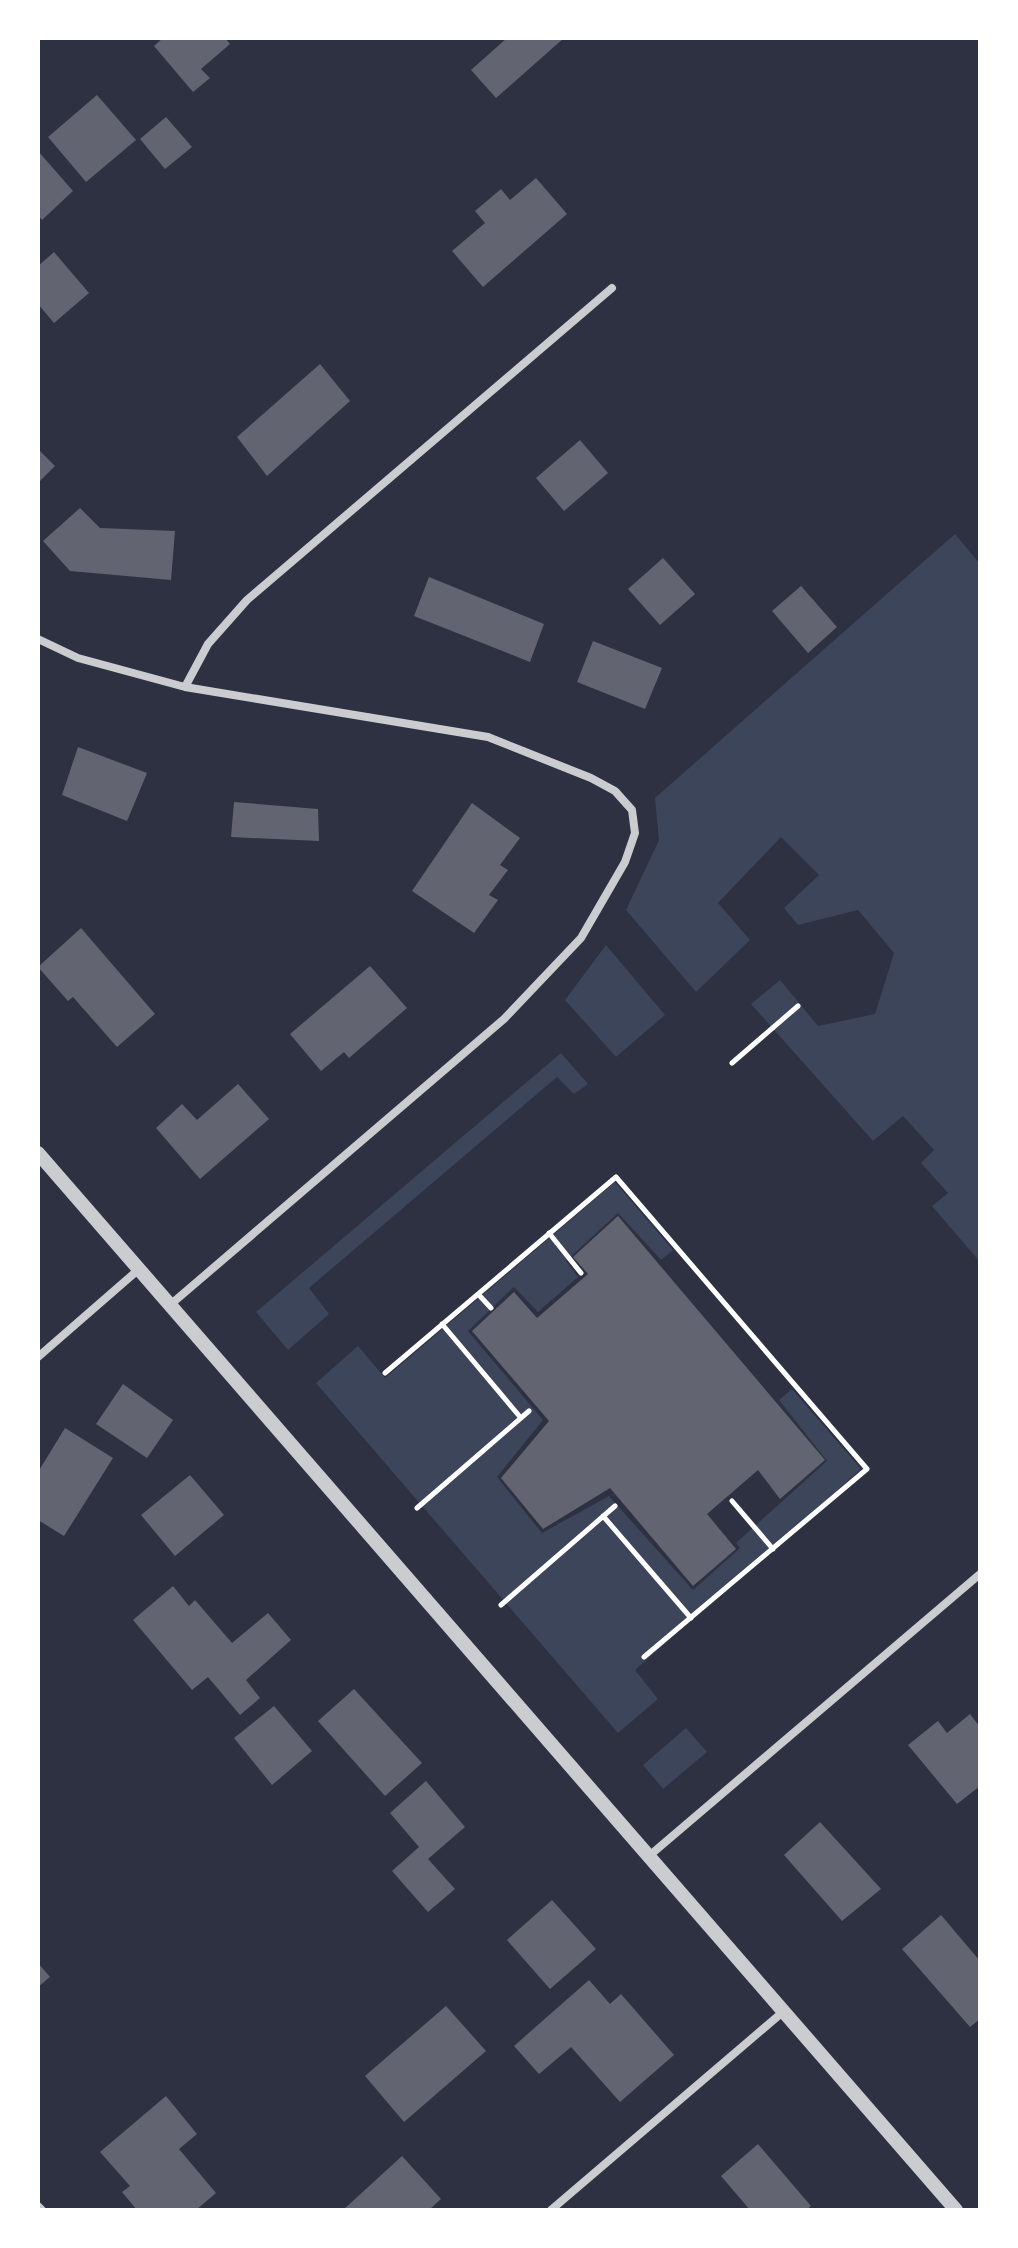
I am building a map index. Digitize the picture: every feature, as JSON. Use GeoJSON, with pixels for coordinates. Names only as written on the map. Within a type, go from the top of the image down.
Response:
{"type":"FeatureCollection","features":[{"type":"Feature","properties":{"kind":"street"},"geometry":{"type":"LineString","coordinates":[[185,687],[208,644],[247,600],[612,288]]}},
{"type":"Feature","properties":{"kind":"street"},"geometry":{"type":"LineString","coordinates":[[38,639],[78,658],[185,687],[488,737],[591,778],[615,791],[632,810],[635,833],[625,862],[581,938],[504,1019],[170,1305]]}},
{"type":"Feature","properties":{"kind":"street"},"geometry":{"type":"LineString","coordinates":[[38,1153],[956,2210]]}},
{"type":"Feature","properties":{"kind":"street"},"geometry":{"type":"LineString","coordinates":[[38,1357],[138,1270]]}},
{"type":"Feature","properties":{"kind":"street"},"geometry":{"type":"LineString","coordinates":[[649,1856],[980,1574]]}},
{"type":"Feature","properties":{"kind":"street"},"geometry":{"type":"LineString","coordinates":[[551,2210],[784,2011]]}},
{"type":"Feature","properties":{"kind":"path"},"geometry":{"type":"LineString","coordinates":[[732,1063],[798,1006]]}},
{"type":"Feature","properties":{"kind":"path"},"geometry":{"type":"LineString","coordinates":[[385,1373],[616,1177],[867,1469],[644,1657]]}},
{"type":"Feature","properties":{"kind":"path"},"geometry":{"type":"LineString","coordinates":[[549,1233],[581,1273]]}},
{"type":"Feature","properties":{"kind":"path"},"geometry":{"type":"LineString","coordinates":[[478,1294],[491,1308]]}},
{"type":"Feature","properties":{"kind":"path"},"geometry":{"type":"LineString","coordinates":[[442,1324],[521,1418]]}},
{"type":"Feature","properties":{"kind":"path"},"geometry":{"type":"LineString","coordinates":[[417,1508],[529,1411]]}},
{"type":"Feature","properties":{"kind":"path"},"geometry":{"type":"LineString","coordinates":[[732,1501],[773,1549]]}},
{"type":"Feature","properties":{"kind":"path"},"geometry":{"type":"LineString","coordinates":[[501,1605],[615,1506]]}},
{"type":"Feature","properties":{"kind":"path"},"geometry":{"type":"LineString","coordinates":[[603,1516],[691,1618]]}},
{"type":"Feature","properties":{"kind":"shaded area"},"geometry":{"type":"Polygon","coordinates":[[[955,534],[980,564],[980,1262],[932,1206],[948,1193],[921,1163],[934,1150],[903,1116],[873,1141],[751,1004],[780,980],[818,1026],[875,1014],[894,953],[858,910],[798,925],[784,908],[819,875],[781,837],[718,903],[750,940],[696,992],[626,910],[659,840],[655,798],[955,534]]]}},
{"type":"Feature","properties":{"kind":"shaded area"},"geometry":{"type":"Polygon","coordinates":[[[606,945],[665,1015],[616,1057],[565,1000],[606,945]]]}},
{"type":"Feature","properties":{"kind":"shaded area"},"geometry":{"type":"Polygon","coordinates":[[[561,1053],[588,1084],[574,1094],[557,1077],[309,1288],[329,1314],[288,1350],[256,1312],[561,1053]]]}},
{"type":"Feature","properties":{"kind":"shaded area"},"geometry":{"type":"Polygon","coordinates":[[[615,1182],[673,1250],[661,1260],[618,1213],[566,1261],[578,1277],[538,1312],[514,1287],[468,1331],[543,1420],[497,1477],[542,1533],[609,1496],[693,1590],[740,1548],[736,1543],[827,1461],[779,1400],[792,1389],[861,1469],[635,1670],[658,1699],[618,1733],[316,1383],[358,1346],[385,1378],[615,1182]]]}},
{"type":"Feature","properties":{"kind":"shaded area"},"geometry":{"type":"Polygon","coordinates":[[[686,1728],[707,1752],[663,1789],[643,1765],[686,1728]]]}},
{"type":"Feature","properties":{"kind":"building"},"geometry":{"type":"Polygon","coordinates":[[[163,38],[225,38],[230,44],[201,69],[210,78],[193,92],[154,46],[163,38]]]}},
{"type":"Feature","properties":{"kind":"building"},"geometry":{"type":"Polygon","coordinates":[[[507,38],[564,38],[496,98],[471,70],[507,38]]]}},
{"type":"Feature","properties":{"kind":"building"},"geometry":{"type":"Polygon","coordinates":[[[97,95],[136,140],[86,182],[48,137],[97,95]]]}},
{"type":"Feature","properties":{"kind":"building"},"geometry":{"type":"Polygon","coordinates":[[[166,117],[192,147],[165,169],[140,139],[166,117]]]}},
{"type":"Feature","properties":{"kind":"building"},"geometry":{"type":"Polygon","coordinates":[[[38,151],[73,191],[42,220],[38,215],[38,151]]]}},
{"type":"Feature","properties":{"kind":"building"},"geometry":{"type":"Polygon","coordinates":[[[536,178],[567,214],[483,287],[452,251],[485,223],[475,211],[501,189],[510,200],[536,178]]]}},
{"type":"Feature","properties":{"kind":"building"},"geometry":{"type":"Polygon","coordinates":[[[54,252],[89,293],[54,323],[38,304],[38,266],[54,252]]]}},
{"type":"Feature","properties":{"kind":"building"},"geometry":{"type":"Polygon","coordinates":[[[320,364],[350,401],[267,476],[237,437],[320,364]]]}},
{"type":"Feature","properties":{"kind":"building"},"geometry":{"type":"Polygon","coordinates":[[[580,440],[608,473],[564,511],[536,478],[580,440]]]}},
{"type":"Feature","properties":{"kind":"building"},"geometry":{"type":"Polygon","coordinates":[[[38,449],[55,466],[38,483],[38,449]]]}},
{"type":"Feature","properties":{"kind":"building"},"geometry":{"type":"Polygon","coordinates":[[[80,508],[100,528],[175,531],[171,580],[70,571],[43,541],[80,508]]]}},
{"type":"Feature","properties":{"kind":"building"},"geometry":{"type":"Polygon","coordinates":[[[663,558],[695,594],[660,625],[628,589],[663,558]]]}},
{"type":"Feature","properties":{"kind":"building"},"geometry":{"type":"Polygon","coordinates":[[[429,577],[544,624],[530,662],[414,616],[429,577]]]}},
{"type":"Feature","properties":{"kind":"building"},"geometry":{"type":"Polygon","coordinates":[[[801,586],[837,627],[808,653],[772,611],[801,586]]]}},
{"type":"Feature","properties":{"kind":"building"},"geometry":{"type":"Polygon","coordinates":[[[593,641],[662,668],[645,709],[577,682],[593,641]]]}},
{"type":"Feature","properties":{"kind":"building"},"geometry":{"type":"Polygon","coordinates":[[[78,747],[147,773],[127,821],[62,795],[78,747]]]}},
{"type":"Feature","properties":{"kind":"building"},"geometry":{"type":"Polygon","coordinates":[[[234,802],[318,809],[319,841],[231,837],[234,802]]]}},
{"type":"Feature","properties":{"kind":"building"},"geometry":{"type":"Polygon","coordinates":[[[472,803],[520,838],[500,865],[508,870],[489,895],[498,900],[474,933],[412,891],[472,803]]]}},
{"type":"Feature","properties":{"kind":"building"},"geometry":{"type":"Polygon","coordinates":[[[81,928],[155,1014],[117,1047],[73,997],[68,1001],[38,967],[81,928]]]}},
{"type":"Feature","properties":{"kind":"building"},"geometry":{"type":"Polygon","coordinates":[[[370,966],[407,1008],[349,1058],[344,1052],[321,1071],[290,1034],[370,966]]]}},
{"type":"Feature","properties":{"kind":"building"},"geometry":{"type":"Polygon","coordinates":[[[238,1084],[269,1119],[200,1179],[156,1128],[182,1104],[197,1120],[238,1084]]]}},
{"type":"Feature","properties":{"kind":"building"},"geometry":{"type":"Polygon","coordinates":[[[618,1216],[825,1460],[780,1499],[758,1470],[707,1514],[736,1549],[693,1586],[610,1488],[543,1529],[501,1478],[549,1421],[472,1331],[514,1292],[537,1318],[588,1274],[573,1257],[618,1216]]]}},
{"type":"Feature","properties":{"kind":"building"},"geometry":{"type":"Polygon","coordinates":[[[123,1384],[173,1420],[147,1458],[96,1424],[123,1384]]]}},
{"type":"Feature","properties":{"kind":"building"},"geometry":{"type":"Polygon","coordinates":[[[65,1428],[113,1458],[64,1536],[38,1520],[38,1472],[65,1428]]]}},
{"type":"Feature","properties":{"kind":"building"},"geometry":{"type":"Polygon","coordinates":[[[190,1475],[224,1515],[175,1556],[141,1515],[190,1475]]]}},
{"type":"Feature","properties":{"kind":"building"},"geometry":{"type":"Polygon","coordinates":[[[173,1586],[189,1606],[195,1600],[232,1643],[268,1613],[291,1640],[246,1680],[260,1698],[240,1715],[208,1677],[192,1690],[133,1620],[173,1586]]]}},
{"type":"Feature","properties":{"kind":"building"},"geometry":{"type":"Polygon","coordinates":[[[354,1689],[422,1763],[385,1796],[318,1721],[354,1689]]]}},
{"type":"Feature","properties":{"kind":"building"},"geometry":{"type":"Polygon","coordinates":[[[274,1706],[312,1751],[272,1785],[234,1738],[274,1706]]]}},
{"type":"Feature","properties":{"kind":"building"},"geometry":{"type":"Polygon","coordinates":[[[970,1714],[980,1727],[980,1786],[957,1804],[908,1745],[938,1721],[947,1733],[970,1714]]]}},
{"type":"Feature","properties":{"kind":"building"},"geometry":{"type":"Polygon","coordinates":[[[426,1781],[465,1827],[428,1859],[455,1889],[428,1912],[392,1871],[419,1847],[390,1813],[426,1781]]]}},
{"type":"Feature","properties":{"kind":"building"},"geometry":{"type":"Polygon","coordinates":[[[820,1822],[881,1889],[842,1921],[784,1855],[820,1822]]]}},
{"type":"Feature","properties":{"kind":"building"},"geometry":{"type":"Polygon","coordinates":[[[552,1900],[596,1949],[550,1989],[507,1940],[552,1900]]]}},
{"type":"Feature","properties":{"kind":"building"},"geometry":{"type":"Polygon","coordinates":[[[941,1915],[980,1961],[980,2019],[970,2027],[902,1949],[941,1915]]]}},
{"type":"Feature","properties":{"kind":"building"},"geometry":{"type":"Polygon","coordinates":[[[38,1963],[50,1977],[38,1987],[38,1963]]]}},
{"type":"Feature","properties":{"kind":"building"},"geometry":{"type":"Polygon","coordinates":[[[589,1980],[610,2004],[621,1994],[674,2055],[620,2102],[571,2047],[539,2074],[514,2046],[589,1980]]]}},
{"type":"Feature","properties":{"kind":"building"},"geometry":{"type":"Polygon","coordinates":[[[446,2006],[486,2051],[404,2122],[365,2076],[446,2006]]]}},
{"type":"Feature","properties":{"kind":"building"},"geometry":{"type":"Polygon","coordinates":[[[166,2096],[197,2134],[179,2149],[216,2193],[196,2210],[137,2210],[122,2192],[130,2186],[100,2152],[166,2096]]]}},
{"type":"Feature","properties":{"kind":"building"},"geometry":{"type":"Polygon","coordinates":[[[758,2144],[811,2206],[806,2210],[750,2210],[721,2176],[758,2144]]]}},
{"type":"Feature","properties":{"kind":"building"},"geometry":{"type":"Polygon","coordinates":[[[402,2156],[441,2199],[429,2210],[343,2210],[402,2156]]]}}]}
